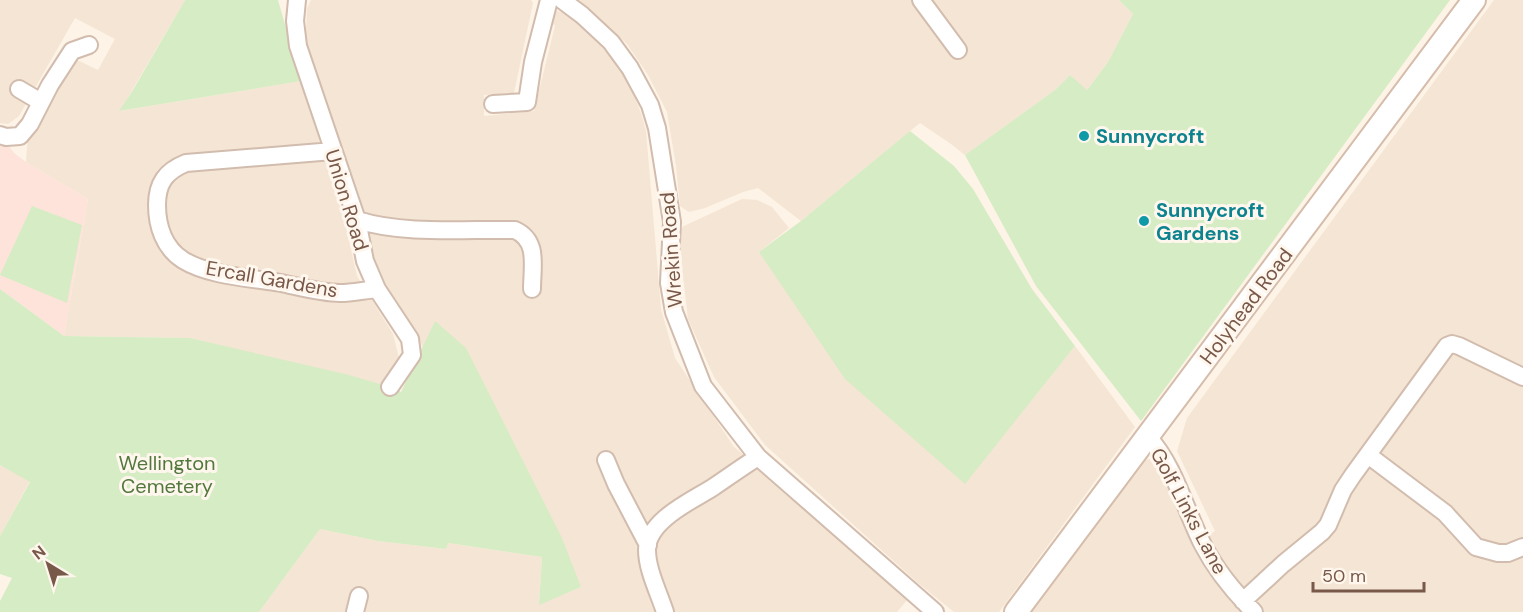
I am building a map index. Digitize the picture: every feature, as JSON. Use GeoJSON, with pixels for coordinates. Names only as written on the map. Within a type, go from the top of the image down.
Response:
{"type":"FeatureCollection","features":[{"type":"Feature","properties":{"kind":"main road","name":"Holyhead Road"},"geometry":{"type":"LineString","coordinates":[[1016,612],[1474,0]]}},
{"type":"Feature","properties":{"kind":"street","name":"Union Road"},"geometry":{"type":"LineString","coordinates":[[297,0],[295,21],[298,46],[357,220],[365,261],[377,289],[410,339],[412,355],[390,387]]}},
{"type":"Feature","properties":{"kind":"street"},"geometry":{"type":"LineString","coordinates":[[493,104],[527,102],[532,62],[549,0]]}},
{"type":"Feature","properties":{"kind":"street","name":"Wrekin Road"},"geometry":{"type":"LineString","coordinates":[[562,0],[611,42],[630,68],[650,105],[657,128],[672,222],[669,283],[674,312],[703,386],[758,457],[934,612]]}},
{"type":"Feature","properties":{"kind":"street"},"geometry":{"type":"LineString","coordinates":[[921,0],[958,50]]}},
{"type":"Feature","properties":{"kind":"street"},"geometry":{"type":"LineString","coordinates":[[0,135],[20,136],[30,124],[50,85],[72,51],[88,45]]}},
{"type":"Feature","properties":{"kind":"street"},"geometry":{"type":"LineString","coordinates":[[19,88],[41,102]]}},
{"type":"Feature","properties":{"kind":"street","name":"Ercall Gardens"},"geometry":{"type":"LineString","coordinates":[[333,151],[186,164],[175,168],[160,183],[157,193],[157,219],[169,246],[182,260],[207,270],[340,293],[377,289]]}},
{"type":"Feature","properties":{"kind":"street"},"geometry":{"type":"LineString","coordinates":[[357,220],[375,226],[400,228],[514,230],[525,235],[533,248],[532,289]]}},
{"type":"Feature","properties":{"kind":"street"},"geometry":{"type":"LineString","coordinates":[[1248,606],[1298,551],[1322,532],[1333,516],[1343,490],[1447,346],[1452,344],[1459,346],[1523,377]]}},
{"type":"Feature","properties":{"kind":"street","name":"Golf Links Lane"},"geometry":{"type":"LineString","coordinates":[[1148,437],[1162,453],[1206,551],[1221,574],[1248,606]]}},
{"type":"Feature","properties":{"kind":"street"},"geometry":{"type":"LineString","coordinates":[[1368,455],[1445,513],[1476,547],[1498,553],[1508,553],[1523,547]]}},
{"type":"Feature","properties":{"kind":"street"},"geometry":{"type":"LineString","coordinates":[[648,545],[655,530],[678,508],[758,457]]}},
{"type":"Feature","properties":{"kind":"street"},"geometry":{"type":"LineString","coordinates":[[606,460],[648,545],[649,562],[665,612]]}},
{"type":"Feature","properties":{"kind":"shaded area"},"geometry":{"type":"Polygon","coordinates":[[[0,0],[185,0],[120,111],[301,81],[345,223],[357,276],[393,334],[399,358],[383,385],[190,338],[64,336],[88,199],[26,162],[28,135],[73,58],[98,70],[115,39],[75,18],[19,116],[8,124],[0,123],[0,0]]]}},
{"type":"Feature","properties":{"kind":"shaded area"},"geometry":{"type":"Polygon","coordinates":[[[311,0],[531,0],[533,3],[514,93],[484,95],[484,116],[534,111],[555,26],[548,17],[554,10],[564,13],[586,28],[626,76],[646,131],[661,309],[675,358],[734,447],[769,475],[908,599],[897,612],[259,612],[320,529],[378,541],[446,549],[447,543],[542,557],[539,604],[581,587],[435,321],[423,347],[389,291],[372,253],[359,194],[305,53],[307,9],[311,0]]]}},
{"type":"Feature","properties":{"kind":"shaded area"},"geometry":{"type":"Polygon","coordinates":[[[579,0],[1119,0],[1133,14],[1108,62],[1086,91],[1070,75],[1055,90],[965,155],[920,123],[801,221],[758,188],[689,212],[680,206],[667,112],[648,75],[627,44],[579,0]]]}},
{"type":"Feature","properties":{"kind":"shaded area"},"geometry":{"type":"Polygon","coordinates":[[[1494,0],[1523,0],[1523,612],[1028,612],[1145,460],[1153,458],[1160,470],[1194,546],[1215,531],[1177,451],[1187,418],[1494,0]]]}},
{"type":"Feature","properties":{"kind":"shaded area"},"geometry":{"type":"Polygon","coordinates":[[[0,140],[6,142],[14,153],[26,162],[88,199],[64,336],[0,289],[0,140]]]}},
{"type":"Feature","properties":{"kind":"shaded area"},"geometry":{"type":"Polygon","coordinates":[[[742,199],[757,200],[772,207],[789,228],[759,252],[965,483],[1075,346],[1135,427],[999,612],[954,612],[918,583],[765,445],[714,377],[688,319],[678,231],[742,199]]]}},
{"type":"Feature","properties":{"kind":"shaded area"},"geometry":{"type":"Polygon","coordinates":[[[0,465],[30,481],[0,536],[0,465]]]}},
{"type":"Feature","properties":{"kind":"green space"},"geometry":{"type":"Polygon","coordinates":[[[185,0],[278,0],[301,81],[119,111],[185,0]]]}},
{"type":"Feature","properties":{"kind":"green space","name":"Sunnycroft Gardens"},"geometry":{"type":"Polygon","coordinates":[[[1119,0],[1450,0],[1141,421],[1036,286],[965,155],[1055,90],[1070,75],[1087,90],[1108,62],[1133,14],[1119,0]]]}},
{"type":"Feature","properties":{"kind":"green space"},"geometry":{"type":"Polygon","coordinates":[[[910,131],[954,166],[973,189],[1032,289],[1075,346],[965,484],[845,379],[759,252],[801,221],[910,131]]]}},
{"type":"Feature","properties":{"kind":"green space"},"geometry":{"type":"Polygon","coordinates":[[[32,206],[82,225],[67,303],[0,275],[32,206]]]}},
{"type":"Feature","properties":{"kind":"green space","name":"Wellington Cemetery"},"geometry":{"type":"Polygon","coordinates":[[[0,289],[64,336],[190,338],[349,375],[401,392],[435,321],[466,348],[562,538],[581,587],[539,605],[542,557],[448,543],[446,549],[378,541],[320,529],[259,612],[0,612],[0,601],[12,578],[0,574],[0,536],[30,482],[0,465],[0,289]]]}},
{"type":"Feature","properties":{"kind":"place","name":"Sunnycroft"},"geometry":{"type":"Point","coordinates":[1084,136]}},
{"type":"Feature","properties":{"kind":"place","name":"Sunnycroft Gardens"},"geometry":{"type":"Point","coordinates":[1144,221]}}]}
